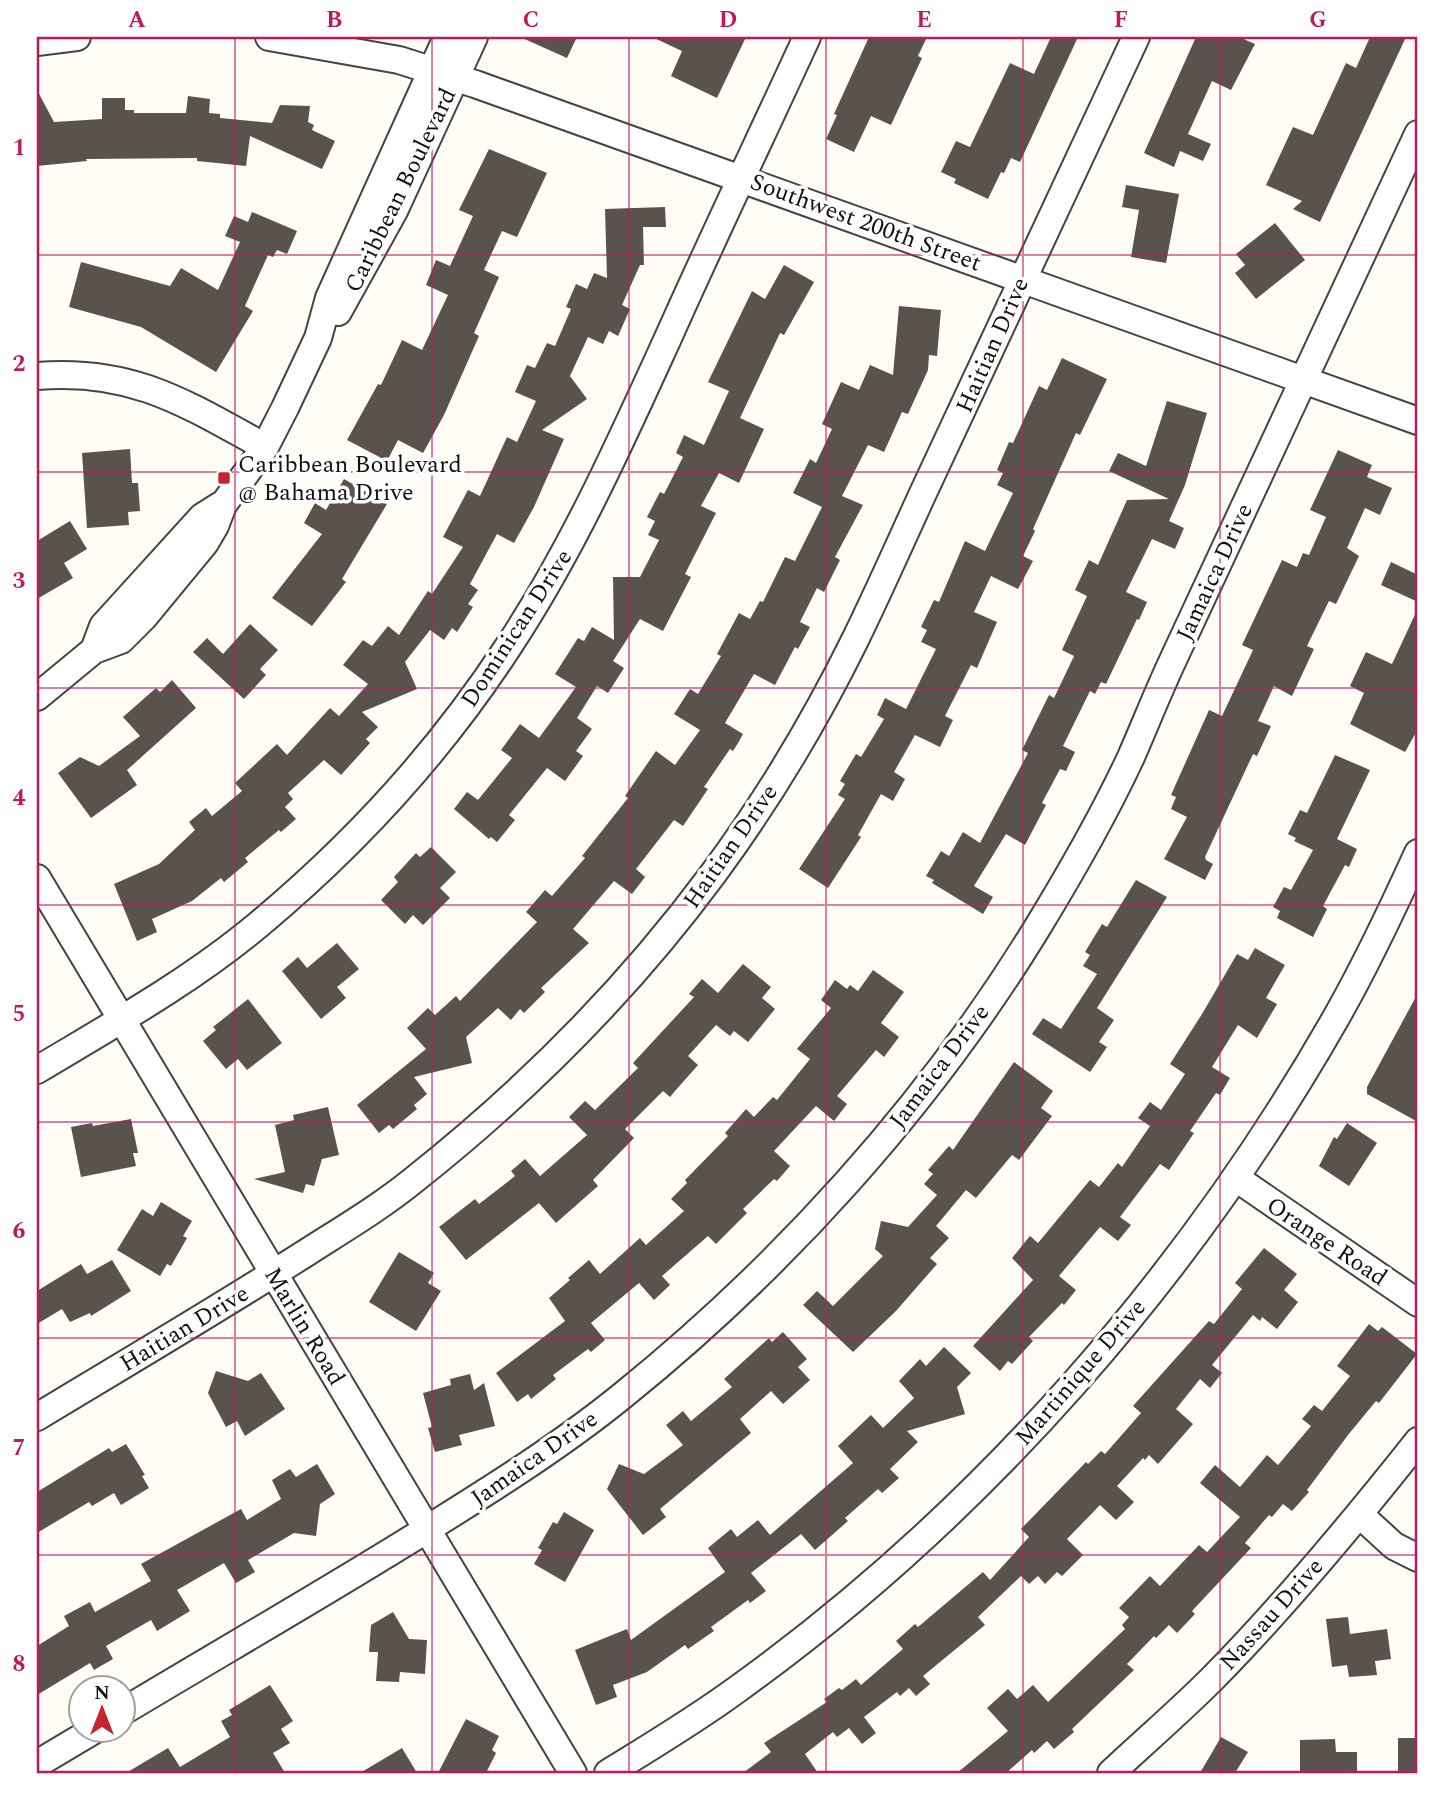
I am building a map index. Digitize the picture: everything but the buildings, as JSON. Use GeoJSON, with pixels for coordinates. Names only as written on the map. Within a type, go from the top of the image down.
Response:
{"type":"FeatureCollection","features":[{"type":"Feature","properties":{"kind":"street"},"geometry":{"type":"LineString","coordinates":[[37,42],[77,37]]}},
{"type":"Feature","properties":{"kind":"street","name":"Southwest 200th Street"},"geometry":{"type":"LineString","coordinates":[[269,37],[399,60],[443,74],[741,177],[1418,421]]}},
{"type":"Feature","properties":{"kind":"street","name":"Caribbean Boulevard"},"geometry":{"type":"LineString","coordinates":[[443,74],[447,37]]}},
{"type":"Feature","properties":{"kind":"street","name":"Caribbean Boulevard"},"geometry":{"type":"LineString","coordinates":[[37,697],[94,650],[103,626],[202,517],[223,505],[265,447],[318,338],[329,298],[443,74],[474,37]]}},
{"type":"Feature","properties":{"kind":"street","name":"Dominican Drive"},"geometry":{"type":"LineString","coordinates":[[37,1070],[123,1018],[225,950],[297,890],[365,824],[412,773],[479,690],[528,616],[589,508],[807,37]]}},
{"type":"Feature","properties":{"kind":"street","name":"Haitian Drive"},"geometry":{"type":"LineString","coordinates":[[37,1417],[274,1274],[394,1196],[540,1071],[617,991],[713,875],[771,789],[832,684],[966,405],[1022,278],[1136,37]]}},
{"type":"Feature","properties":{"kind":"street","name":"Jamaica Drive"},"geometry":{"type":"LineString","coordinates":[[136,1704],[427,1529],[596,1417],[653,1371],[785,1249],[838,1192],[940,1069],[1034,932],[1123,773],[1171,663],[1418,134]]}},
{"type":"Feature","properties":{"kind":"street"},"geometry":{"type":"LineString","coordinates":[[37,376],[78,375],[147,386],[187,404],[265,447]]}},
{"type":"Feature","properties":{"kind":"street","name":"Martinique Drive"},"geometry":{"type":"LineString","coordinates":[[608,1773],[738,1689],[857,1594],[926,1533],[1020,1442],[1086,1370],[1165,1273],[1236,1178],[1337,1016],[1361,973],[1418,853]]}},
{"type":"Feature","properties":{"kind":"street","name":"Marlin Road"},"geometry":{"type":"LineString","coordinates":[[37,878],[573,1773]]}},
{"type":"Feature","properties":{"kind":"street","name":"Orange Road"},"geometry":{"type":"LineString","coordinates":[[1236,1178],[1418,1303]]}},
{"type":"Feature","properties":{"kind":"street","name":"Nassau Drive"},"geometry":{"type":"LineString","coordinates":[[1111,1773],[1239,1651],[1359,1514],[1418,1441]]}},
{"type":"Feature","properties":{"kind":"street"},"geometry":{"type":"LineString","coordinates":[[1359,1514],[1394,1546],[1418,1558]]}},
{"type":"Feature","properties":{"kind":"street"},"geometry":{"type":"LineString","coordinates":[[37,1764],[71,1744]]}},
{"type":"Feature","properties":{"kind":"place","name":"Caribbean Boulevard @ Bahama Drive"},"geometry":{"type":"Point","coordinates":[224,478]}}]}
